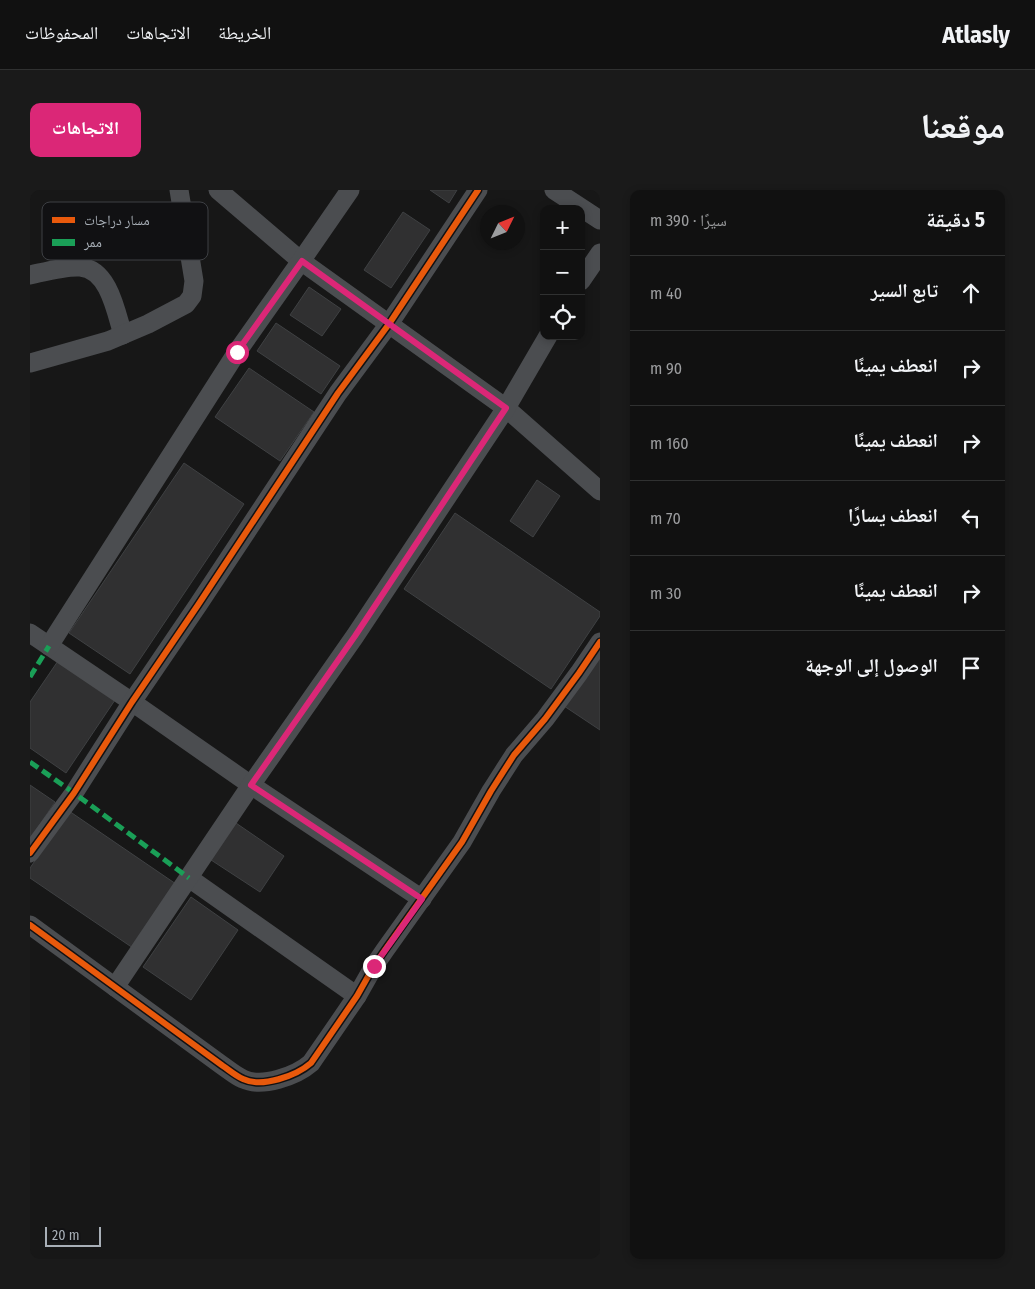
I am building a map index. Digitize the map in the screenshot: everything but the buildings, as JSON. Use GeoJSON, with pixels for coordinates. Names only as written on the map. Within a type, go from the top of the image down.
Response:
{"type":"FeatureCollection","features":[{"type":"Feature","properties":{"kind":"street"},"geometry":{"type":"LineString","coordinates":[[218,190],[302,261],[506,408],[600,491]]}},
{"type":"Feature","properties":{"kind":"street"},"geometry":{"type":"LineString","coordinates":[[49,646],[237,352],[350,190]]}},
{"type":"Feature","properties":{"kind":"street"},"geometry":{"type":"LineString","coordinates":[[30,853],[74,793],[132,702],[198,606],[338,393],[389,324],[478,190]]}},
{"type":"Feature","properties":{"kind":"street"},"geometry":{"type":"LineString","coordinates":[[554,190],[600,220]]}},
{"type":"Feature","properties":{"kind":"street"},"geometry":{"type":"LineString","coordinates":[[585,275],[600,253]]}},
{"type":"Feature","properties":{"kind":"street"},"geometry":{"type":"LineString","coordinates":[[30,363],[108,341],[148,324],[186,304],[192,296],[194,281],[191,260]]}},
{"type":"Feature","properties":{"kind":"street"},"geometry":{"type":"LineString","coordinates":[[30,275],[73,267],[88,268],[96,273],[110,292],[123,335]]}},
{"type":"Feature","properties":{"kind":"street"},"geometry":{"type":"LineString","coordinates":[[115,987],[251,785],[355,636],[506,408],[546,340]]}},
{"type":"Feature","properties":{"kind":"street"},"geometry":{"type":"LineString","coordinates":[[30,633],[251,785],[422,899]]}},
{"type":"Feature","properties":{"kind":"street"},"geometry":{"type":"LineString","coordinates":[[30,925],[222,1066],[245,1080],[261,1082],[276,1080],[303,1070],[311,1063],[357,996],[374,966],[462,842],[514,755],[545,719],[600,642]]}},
{"type":"Feature","properties":{"kind":"street"},"geometry":{"type":"LineString","coordinates":[[189,878],[357,996]]}},
{"type":"Feature","properties":{"kind":"marked path"},"geometry":{"type":"LineString","coordinates":[[30,677],[49,646]]}},
{"type":"Feature","properties":{"kind":"marked path"},"geometry":{"type":"LineString","coordinates":[[30,762],[189,878]]}},
{"type":"Feature","properties":{"kind":"cycle path"},"geometry":{"type":"LineString","coordinates":[[30,853],[74,793],[132,702],[338,393],[389,324],[478,190]]}},
{"type":"Feature","properties":{"kind":"cycle path"},"geometry":{"type":"LineString","coordinates":[[30,925],[240,1078],[260,1082],[278,1079],[297,1072],[311,1063],[357,996],[374,966],[462,842],[514,755],[545,719],[600,642]]}},
{"type":"Feature","properties":{"kind":"route"},"geometry":{"type":"LineString","coordinates":[[237,352],[302,261],[506,408],[355,636],[251,785],[422,899],[374,966]]}}]}
